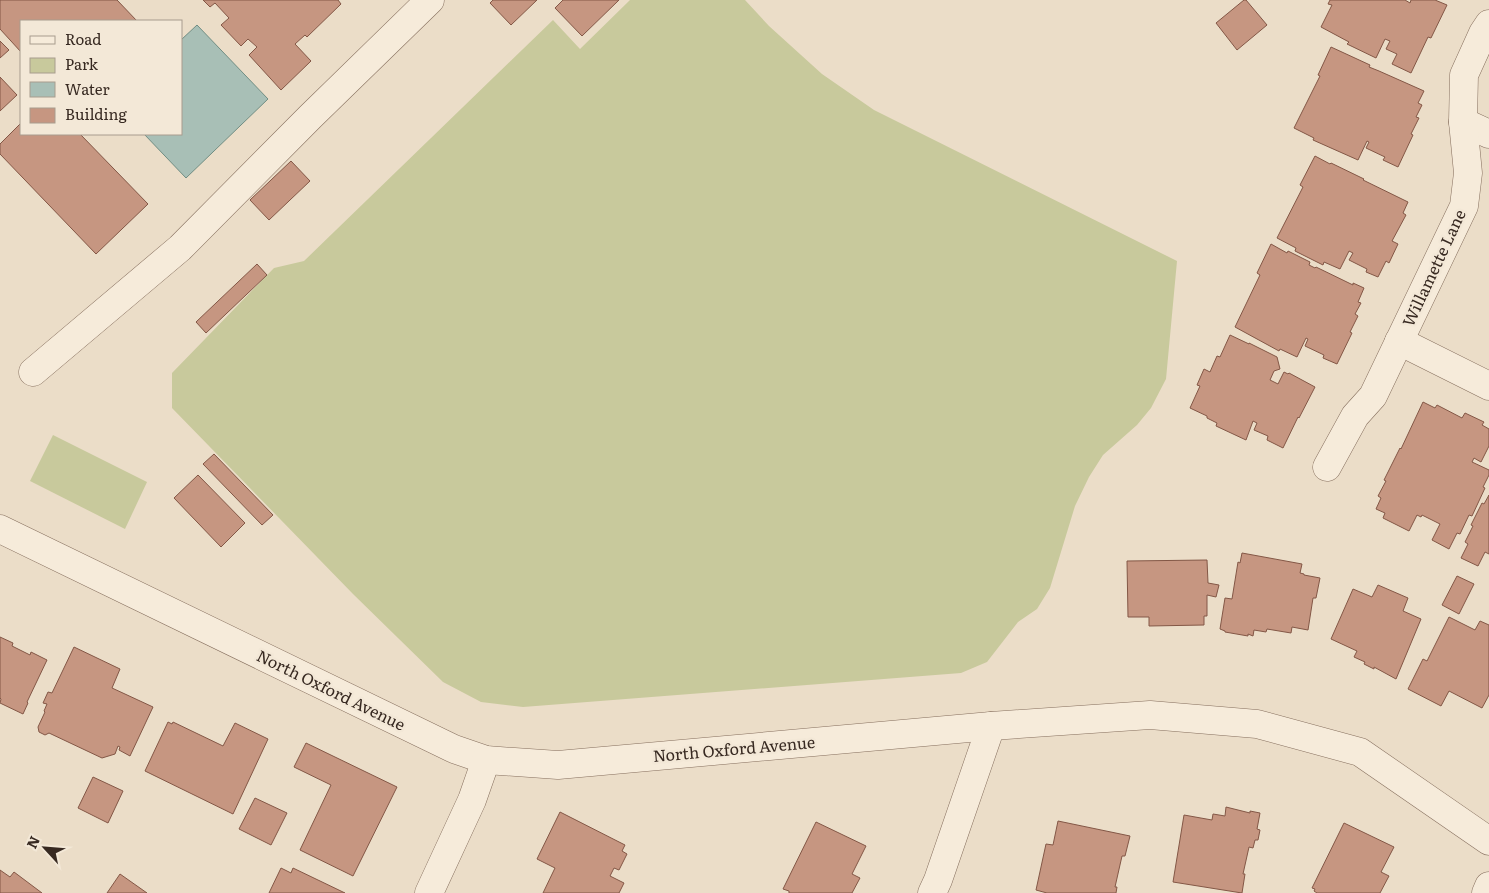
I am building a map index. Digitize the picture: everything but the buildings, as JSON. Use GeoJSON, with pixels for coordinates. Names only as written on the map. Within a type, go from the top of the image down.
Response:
{"type":"FeatureCollection","features":[{"type":"Feature","properties":{"kind":"street"},"geometry":{"type":"LineString","coordinates":[[33,372],[180,248],[430,0]]}},
{"type":"Feature","properties":{"kind":"street","name":"Willamette Lane"},"geometry":{"type":"LineString","coordinates":[[1327,467],[1355,416],[1373,396],[1464,206],[1468,174],[1463,122],[1464,75],[1489,24]]}},
{"type":"Feature","properties":{"kind":"street"},"geometry":{"type":"LineString","coordinates":[[1463,122],[1489,134]]}},
{"type":"Feature","properties":{"kind":"street"},"geometry":{"type":"LineString","coordinates":[[1399,341],[1489,386]]}},
{"type":"Feature","properties":{"kind":"street","name":"North Oxford Avenue"},"geometry":{"type":"LineString","coordinates":[[0,529],[454,749],[486,760],[558,765],[991,726],[1150,715],[1257,724],[1360,752],[1489,840]]}},
{"type":"Feature","properties":{"kind":"street"},"geometry":{"type":"LineString","coordinates":[[932,893],[991,726]]}},
{"type":"Feature","properties":{"kind":"street"},"geometry":{"type":"LineString","coordinates":[[429,893],[472,800],[486,760]]}},
{"type":"Feature","properties":{"kind":"street"},"geometry":{"type":"LineString","coordinates":[[1486,893],[1489,886]]}},
{"type":"Feature","properties":{"kind":"green space"},"geometry":{"type":"Polygon","coordinates":[[[630,0],[745,0],[769,26],[822,74],[874,110],[1177,261],[1166,379],[1151,408],[1137,425],[1103,455],[1089,477],[1075,506],[1050,588],[1037,609],[1018,622],[987,662],[961,673],[523,707],[481,702],[443,682],[353,594],[172,408],[172,373],[274,268],[304,261],[553,20],[580,49],[630,0]]]}},
{"type":"Feature","properties":{"kind":"green space"},"geometry":{"type":"Polygon","coordinates":[[[53,435],[147,482],[125,529],[30,481],[53,435]]]}},
{"type":"Feature","properties":{"kind":"water"},"geometry":{"type":"Polygon","coordinates":[[[197,25],[268,99],[186,178],[145,135],[182,135],[182,39],[197,25]]]}}]}
